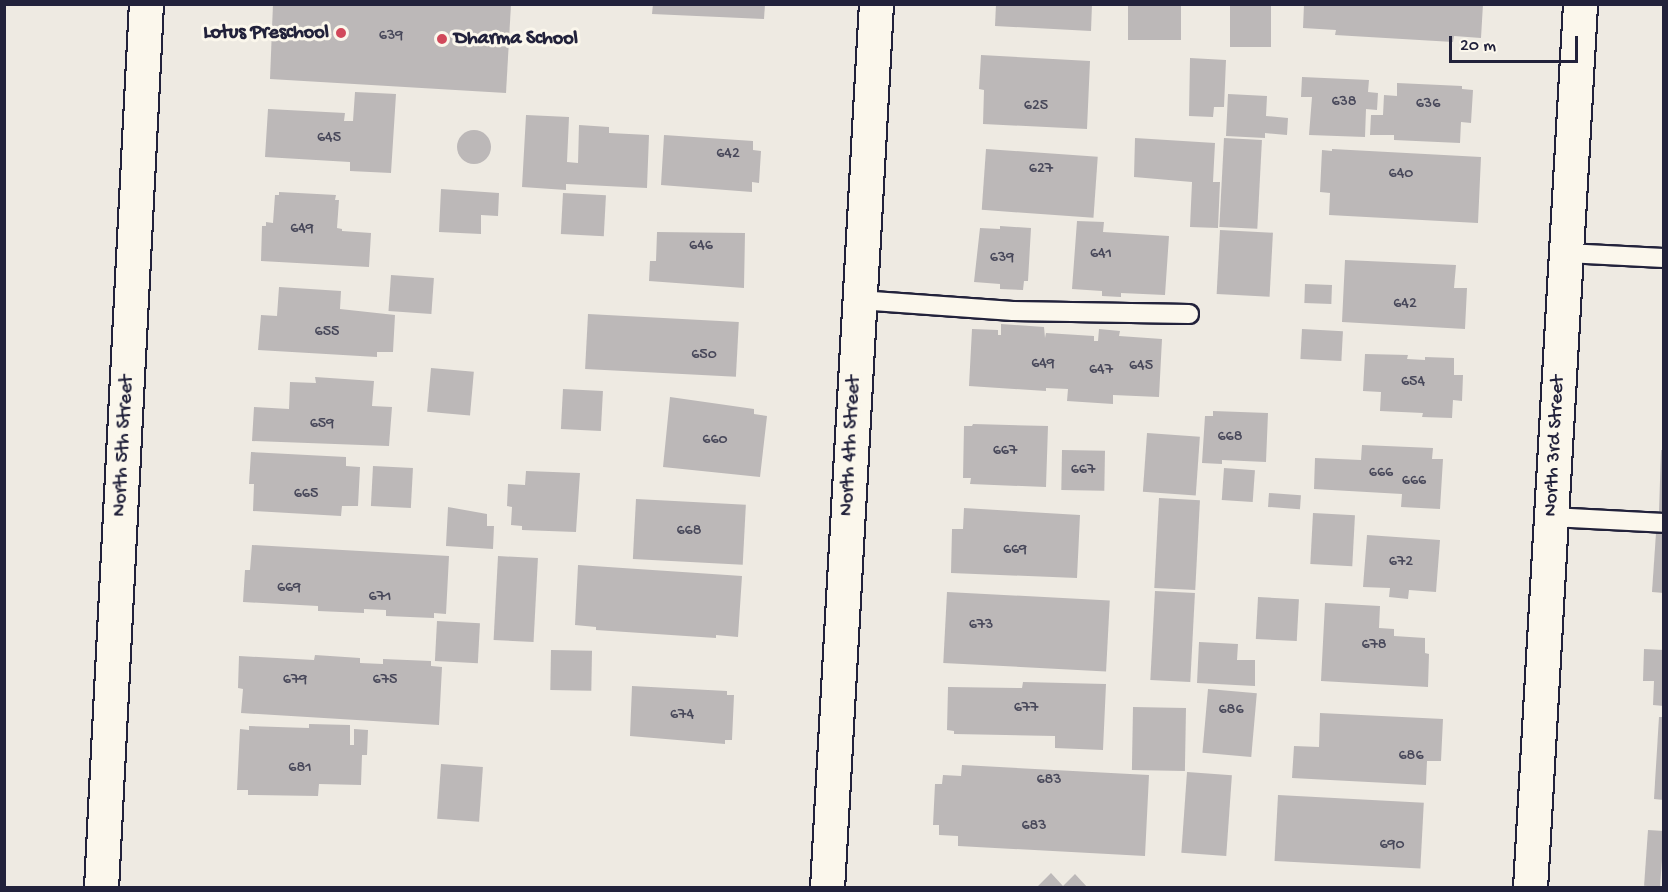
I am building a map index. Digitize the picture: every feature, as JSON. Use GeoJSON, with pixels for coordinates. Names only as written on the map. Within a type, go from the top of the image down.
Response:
{"type":"FeatureCollection","features":[{"type":"Feature","properties":{"kind":"street","name":"North 5th Street"},"geometry":{"type":"LineString","coordinates":[[101,888],[146,4]]}},
{"type":"Feature","properties":{"kind":"street","name":"North 4th Street"},"geometry":{"type":"LineString","coordinates":[[827,888],[876,4]]}},
{"type":"Feature","properties":{"kind":"street","name":"North 3rd Street"},"geometry":{"type":"LineString","coordinates":[[1530,888],[1580,4]]}},
{"type":"Feature","properties":{"kind":"lane"},"geometry":{"type":"LineString","coordinates":[[1566,253],[1664,258]]}},
{"type":"Feature","properties":{"kind":"lane"},"geometry":{"type":"LineString","coordinates":[[859,300],[1013,311],[1189,314]]}},
{"type":"Feature","properties":{"kind":"lane"},"geometry":{"type":"LineString","coordinates":[[1551,517],[1664,523]]}},
{"type":"Feature","properties":{"kind":"building"},"geometry":{"type":"Polygon","coordinates":[[[273,4],[511,4],[506,93],[270,79],[273,4]]]}},
{"type":"Feature","properties":{"kind":"building"},"geometry":{"type":"Polygon","coordinates":[[[653,4],[765,4],[764,19],[652,14],[653,4]]]}},
{"type":"Feature","properties":{"kind":"building"},"geometry":{"type":"Polygon","coordinates":[[[996,4],[1092,4],[1091,31],[995,26],[996,4]]]}},
{"type":"Feature","properties":{"kind":"building"},"geometry":{"type":"Polygon","coordinates":[[[1128,4],[1181,4],[1181,40],[1128,40],[1128,4]]]}},
{"type":"Feature","properties":{"kind":"building"},"geometry":{"type":"Polygon","coordinates":[[[1230,4],[1271,4],[1271,47],[1230,47],[1230,4]]]}},
{"type":"Feature","properties":{"kind":"building"},"geometry":{"type":"Polygon","coordinates":[[[1304,4],[1483,4],[1481,38],[1454,36],[1453,42],[1335,35],[1336,30],[1303,28],[1304,4]]]}},
{"type":"Feature","properties":{"kind":"building"},"geometry":{"type":"Polygon","coordinates":[[[981,55],[1090,61],[1087,129],[983,124],[984,90],[979,89],[981,55]]]}},
{"type":"Feature","properties":{"kind":"building"},"geometry":{"type":"Polygon","coordinates":[[[1190,58],[1226,60],[1224,107],[1214,107],[1213,117],[1189,116],[1190,58]]]}},
{"type":"Feature","properties":{"kind":"building"},"geometry":{"type":"Polygon","coordinates":[[[1302,77],[1369,80],[1368,92],[1378,93],[1377,110],[1366,109],[1365,137],[1309,135],[1312,97],[1301,97],[1302,77]]]}},
{"type":"Feature","properties":{"kind":"building"},"geometry":{"type":"Polygon","coordinates":[[[1397,83],[1462,86],[1462,89],[1473,90],[1471,123],[1461,122],[1460,143],[1394,140],[1394,135],[1370,135],[1371,115],[1383,115],[1384,95],[1397,96],[1397,83]]]}},
{"type":"Feature","properties":{"kind":"building"},"geometry":{"type":"Polygon","coordinates":[[[355,92],[396,94],[391,173],[350,171],[350,162],[265,157],[268,109],[345,113],[344,121],[353,121],[355,92]]]}},
{"type":"Feature","properties":{"kind":"building"},"geometry":{"type":"Polygon","coordinates":[[[1228,94],[1267,96],[1266,116],[1288,118],[1287,135],[1265,133],[1265,138],[1226,136],[1228,94]]]}},
{"type":"Feature","properties":{"kind":"building"},"geometry":{"type":"Polygon","coordinates":[[[526,115],[569,117],[567,162],[578,163],[579,125],[609,127],[609,133],[649,135],[647,188],[566,184],[566,190],[522,187],[526,115]]]}},
{"type":"Feature","properties":{"kind":"building"},"geometry":{"type":"Polygon","coordinates":[[[474,130],[486,135],[491,147],[486,159],[474,164],[462,159],[457,147],[462,135],[474,130]]]}},
{"type":"Feature","properties":{"kind":"building"},"geometry":{"type":"Polygon","coordinates":[[[664,135],[753,141],[753,150],[761,151],[759,183],[752,182],[752,192],[661,185],[664,135]]]}},
{"type":"Feature","properties":{"kind":"building"},"geometry":{"type":"Polygon","coordinates":[[[1135,138],[1215,143],[1213,182],[1220,182],[1218,228],[1190,227],[1192,182],[1134,177],[1135,138]]]}},
{"type":"Feature","properties":{"kind":"building"},"geometry":{"type":"Polygon","coordinates":[[[1224,138],[1262,140],[1257,229],[1219,227],[1224,138]]]}},
{"type":"Feature","properties":{"kind":"building"},"geometry":{"type":"Polygon","coordinates":[[[986,149],[1098,157],[1093,218],[982,210],[986,149]]]}},
{"type":"Feature","properties":{"kind":"building"},"geometry":{"type":"Polygon","coordinates":[[[1332,149],[1481,157],[1478,223],[1329,215],[1330,193],[1320,192],[1322,150],[1332,151],[1332,149]]]}},
{"type":"Feature","properties":{"kind":"building"},"geometry":{"type":"Polygon","coordinates":[[[441,189],[499,193],[498,216],[481,215],[481,234],[439,232],[441,189]]]}},
{"type":"Feature","properties":{"kind":"building"},"geometry":{"type":"Polygon","coordinates":[[[279,192],[336,195],[335,200],[339,200],[337,228],[342,231],[371,233],[369,267],[261,261],[262,226],[266,226],[266,222],[273,223],[275,195],[279,195],[279,192]]]}},
{"type":"Feature","properties":{"kind":"building"},"geometry":{"type":"Polygon","coordinates":[[[563,193],[606,195],[604,236],[561,234],[563,193]]]}},
{"type":"Feature","properties":{"kind":"building"},"geometry":{"type":"Polygon","coordinates":[[[1077,221],[1104,222],[1103,232],[1169,236],[1165,295],[1121,293],[1121,297],[1102,296],[1102,291],[1072,289],[1077,221]]]}},
{"type":"Feature","properties":{"kind":"building"},"geometry":{"type":"Polygon","coordinates":[[[1000,226],[1031,228],[1028,281],[1024,281],[1023,290],[1000,289],[1000,284],[974,282],[980,228],[1000,229],[1000,226]]]}},
{"type":"Feature","properties":{"kind":"building"},"geometry":{"type":"Polygon","coordinates":[[[1220,230],[1273,233],[1270,297],[1217,294],[1220,230]]]}},
{"type":"Feature","properties":{"kind":"building"},"geometry":{"type":"Polygon","coordinates":[[[657,232],[745,233],[744,288],[649,281],[650,261],[656,261],[657,232]]]}},
{"type":"Feature","properties":{"kind":"building"},"geometry":{"type":"Polygon","coordinates":[[[1345,260],[1456,265],[1454,288],[1467,288],[1465,329],[1342,322],[1345,260]]]}},
{"type":"Feature","properties":{"kind":"building"},"geometry":{"type":"Polygon","coordinates":[[[391,275],[434,278],[431,314],[388,311],[391,275]]]}},
{"type":"Feature","properties":{"kind":"building"},"geometry":{"type":"Polygon","coordinates":[[[1305,284],[1332,285],[1331,304],[1304,303],[1305,284]]]}},
{"type":"Feature","properties":{"kind":"building"},"geometry":{"type":"Polygon","coordinates":[[[279,287],[341,291],[340,309],[395,315],[393,352],[377,352],[377,357],[258,350],[261,315],[277,316],[279,287]]]}},
{"type":"Feature","properties":{"kind":"building"},"geometry":{"type":"Polygon","coordinates":[[[588,314],[739,322],[736,377],[585,369],[588,314]]]}},
{"type":"Feature","properties":{"kind":"building"},"geometry":{"type":"Polygon","coordinates":[[[1001,324],[1044,327],[1045,338],[1046,333],[1094,336],[1094,341],[1098,341],[1099,329],[1120,331],[1119,336],[1162,339],[1159,397],[1113,395],[1113,404],[1067,401],[1068,389],[1046,388],[1046,391],[969,386],[972,329],[998,330],[998,335],[1001,335],[1001,324]]]}},
{"type":"Feature","properties":{"kind":"building"},"geometry":{"type":"Polygon","coordinates":[[[1302,329],[1343,331],[1341,361],[1300,359],[1302,329]]]}},
{"type":"Feature","properties":{"kind":"building"},"geometry":{"type":"Polygon","coordinates":[[[1365,354],[1408,355],[1407,359],[1425,360],[1425,357],[1454,358],[1454,375],[1463,375],[1462,401],[1453,400],[1452,418],[1422,417],[1423,413],[1380,411],[1381,392],[1363,391],[1365,354]]]}},
{"type":"Feature","properties":{"kind":"building"},"geometry":{"type":"Polygon","coordinates":[[[431,368],[474,372],[470,416],[427,412],[431,368]]]}},
{"type":"Feature","properties":{"kind":"building"},"geometry":{"type":"Polygon","coordinates":[[[315,377],[374,381],[372,406],[392,407],[389,446],[252,441],[254,407],[289,409],[290,382],[316,383],[315,377]]]}},
{"type":"Feature","properties":{"kind":"building"},"geometry":{"type":"Polygon","coordinates":[[[563,389],[603,391],[601,431],[561,429],[563,389]]]}},
{"type":"Feature","properties":{"kind":"building"},"geometry":{"type":"Polygon","coordinates":[[[670,397],[754,409],[754,414],[767,416],[760,477],[663,467],[670,397]]]}},
{"type":"Feature","properties":{"kind":"building"},"geometry":{"type":"Polygon","coordinates":[[[1213,411],[1268,413],[1266,462],[1222,460],[1222,464],[1202,463],[1205,416],[1213,416],[1213,411]]]}},
{"type":"Feature","properties":{"kind":"building"},"geometry":{"type":"Polygon","coordinates":[[[973,424],[1048,426],[1046,487],[970,484],[971,478],[963,478],[964,426],[973,424]]]}},
{"type":"Feature","properties":{"kind":"building"},"geometry":{"type":"Polygon","coordinates":[[[1147,433],[1200,437],[1196,496],[1143,492],[1147,433]]]}},
{"type":"Feature","properties":{"kind":"building"},"geometry":{"type":"Polygon","coordinates":[[[1362,445],[1433,448],[1432,459],[1443,459],[1440,509],[1401,507],[1402,494],[1314,489],[1315,458],[1361,460],[1362,445]]]}},
{"type":"Feature","properties":{"kind":"building"},"geometry":{"type":"Polygon","coordinates":[[[1062,450],[1105,451],[1104,491],[1061,490],[1062,450]]]}},
{"type":"Feature","properties":{"kind":"building"},"geometry":{"type":"Polygon","coordinates":[[[1661,450],[1664,450],[1664,513],[1659,512],[1661,450]]]}},
{"type":"Feature","properties":{"kind":"building"},"geometry":{"type":"Polygon","coordinates":[[[251,452],[346,457],[346,466],[360,467],[358,506],[342,506],[341,516],[253,511],[254,484],[249,484],[251,452]]]}},
{"type":"Feature","properties":{"kind":"building"},"geometry":{"type":"Polygon","coordinates":[[[373,466],[413,468],[411,508],[371,506],[373,466]]]}},
{"type":"Feature","properties":{"kind":"building"},"geometry":{"type":"Polygon","coordinates":[[[1224,468],[1255,470],[1253,502],[1222,500],[1224,468]]]}},
{"type":"Feature","properties":{"kind":"building"},"geometry":{"type":"Polygon","coordinates":[[[526,471],[580,473],[576,532],[522,530],[522,526],[511,525],[512,507],[507,506],[508,484],[525,485],[526,471]]]}},
{"type":"Feature","properties":{"kind":"building"},"geometry":{"type":"Polygon","coordinates":[[[1269,493],[1301,495],[1300,509],[1268,507],[1269,493]]]}},
{"type":"Feature","properties":{"kind":"building"},"geometry":{"type":"Polygon","coordinates":[[[1159,498],[1200,500],[1195,590],[1154,588],[1159,498]]]}},
{"type":"Feature","properties":{"kind":"building"},"geometry":{"type":"Polygon","coordinates":[[[636,499],[746,505],[743,565],[633,559],[636,499]]]}},
{"type":"Feature","properties":{"kind":"building"},"geometry":{"type":"Polygon","coordinates":[[[448,507],[487,514],[487,526],[494,526],[493,549],[446,546],[448,507]]]}},
{"type":"Feature","properties":{"kind":"building"},"geometry":{"type":"Polygon","coordinates":[[[964,508],[1080,515],[1077,578],[951,573],[952,529],[963,529],[964,508]]]}},
{"type":"Feature","properties":{"kind":"building"},"geometry":{"type":"Polygon","coordinates":[[[1313,513],[1355,515],[1352,566],[1310,564],[1313,513]]]}},
{"type":"Feature","properties":{"kind":"building"},"geometry":{"type":"Polygon","coordinates":[[[1656,533],[1664,533],[1664,593],[1652,592],[1656,533]]]}},
{"type":"Feature","properties":{"kind":"building"},"geometry":{"type":"Polygon","coordinates":[[[1367,535],[1440,540],[1436,592],[1409,590],[1408,599],[1389,597],[1390,588],[1363,587],[1367,535]]]}},
{"type":"Feature","properties":{"kind":"building"},"geometry":{"type":"Polygon","coordinates":[[[252,545],[449,556],[446,614],[434,613],[434,618],[386,616],[386,610],[364,609],[364,613],[318,611],[318,606],[243,602],[245,570],[250,570],[252,545]]]}},
{"type":"Feature","properties":{"kind":"building"},"geometry":{"type":"Polygon","coordinates":[[[498,556],[538,558],[534,642],[494,640],[498,556]]]}},
{"type":"Feature","properties":{"kind":"building"},"geometry":{"type":"Polygon","coordinates":[[[578,565],[742,576],[738,637],[716,635],[716,638],[596,630],[596,627],[575,625],[578,565]]]}},
{"type":"Feature","properties":{"kind":"building"},"geometry":{"type":"Polygon","coordinates":[[[1155,591],[1195,593],[1190,682],[1150,680],[1155,591]]]}},
{"type":"Feature","properties":{"kind":"building"},"geometry":{"type":"Polygon","coordinates":[[[947,592],[1110,601],[1106,671],[943,663],[947,592]]]}},
{"type":"Feature","properties":{"kind":"building"},"geometry":{"type":"Polygon","coordinates":[[[1258,597],[1299,599],[1297,641],[1256,639],[1258,597]]]}},
{"type":"Feature","properties":{"kind":"building"},"geometry":{"type":"Polygon","coordinates":[[[1325,603],[1380,606],[1379,628],[1394,629],[1394,636],[1425,638],[1425,653],[1429,654],[1428,687],[1321,681],[1325,603]]]}},
{"type":"Feature","properties":{"kind":"building"},"geometry":{"type":"Polygon","coordinates":[[[437,621],[480,623],[478,663],[435,661],[437,621]]]}},
{"type":"Feature","properties":{"kind":"building"},"geometry":{"type":"Polygon","coordinates":[[[1199,642],[1238,644],[1237,660],[1255,660],[1255,686],[1197,683],[1199,642]]]}},
{"type":"Feature","properties":{"kind":"building"},"geometry":{"type":"Polygon","coordinates":[[[1644,649],[1664,650],[1664,706],[1653,705],[1654,681],[1643,681],[1644,649]]]}},
{"type":"Feature","properties":{"kind":"building"},"geometry":{"type":"Polygon","coordinates":[[[551,650],[592,651],[591,691],[550,690],[551,650]]]}},
{"type":"Feature","properties":{"kind":"building"},"geometry":{"type":"Polygon","coordinates":[[[315,655],[360,658],[360,663],[383,664],[383,659],[431,661],[431,666],[442,667],[439,725],[241,713],[243,689],[238,688],[239,656],[314,660],[315,655]]]}},
{"type":"Feature","properties":{"kind":"building"},"geometry":{"type":"Polygon","coordinates":[[[1023,682],[1106,684],[1103,750],[1055,748],[1055,736],[954,734],[954,731],[947,730],[948,687],[1022,688],[1023,682]]]}},
{"type":"Feature","properties":{"kind":"building"},"geometry":{"type":"Polygon","coordinates":[[[632,686],[727,691],[727,695],[734,695],[732,740],[725,740],[725,744],[630,736],[632,686]]]}},
{"type":"Feature","properties":{"kind":"building"},"geometry":{"type":"Polygon","coordinates":[[[1208,689],[1257,693],[1251,757],[1202,753],[1208,689]]]}},
{"type":"Feature","properties":{"kind":"building"},"geometry":{"type":"Polygon","coordinates":[[[1133,707],[1186,708],[1185,771],[1132,770],[1133,707]]]}},
{"type":"Feature","properties":{"kind":"building"},"geometry":{"type":"Polygon","coordinates":[[[1320,713],[1443,719],[1441,761],[1427,761],[1426,785],[1292,778],[1294,746],[1319,747],[1320,713]]]}},
{"type":"Feature","properties":{"kind":"building"},"geometry":{"type":"Polygon","coordinates":[[[1659,717],[1664,717],[1664,800],[1654,799],[1659,717]]]}},
{"type":"Feature","properties":{"kind":"building"},"geometry":{"type":"Polygon","coordinates":[[[309,724],[350,725],[350,745],[354,745],[354,729],[368,730],[367,755],[362,755],[361,785],[319,784],[318,796],[248,795],[248,790],[237,790],[240,729],[249,730],[249,726],[309,728],[309,724]]]}},
{"type":"Feature","properties":{"kind":"building"},"geometry":{"type":"Polygon","coordinates":[[[441,764],[483,767],[479,822],[437,819],[441,764]]]}},
{"type":"Feature","properties":{"kind":"building"},"geometry":{"type":"Polygon","coordinates":[[[962,765],[1149,775],[1145,856],[958,846],[958,836],[939,835],[939,825],[933,825],[935,784],[942,784],[943,775],[961,776],[962,765]]]}},
{"type":"Feature","properties":{"kind":"building"},"geometry":{"type":"Polygon","coordinates":[[[1187,772],[1232,775],[1226,856],[1181,853],[1187,772]]]}},
{"type":"Feature","properties":{"kind":"building"},"geometry":{"type":"Polygon","coordinates":[[[1278,795],[1424,803],[1420,869],[1275,861],[1278,795]]]}},
{"type":"Feature","properties":{"kind":"building"},"geometry":{"type":"Polygon","coordinates":[[[1648,830],[1664,831],[1660,887],[1644,886],[1648,830]]]}},
{"type":"Feature","properties":{"kind":"building"},"geometry":{"type":"Polygon","coordinates":[[[1051,873],[1063,886],[1075,874],[1088,888],[1036,888],[1051,873]]]}},
{"type":"Feature","properties":{"kind":"place","name":"Lotus Preschool"},"geometry":{"type":"Point","coordinates":[341,33]}},
{"type":"Feature","properties":{"kind":"place","name":"Dharma School"},"geometry":{"type":"Point","coordinates":[442,39]}}]}
